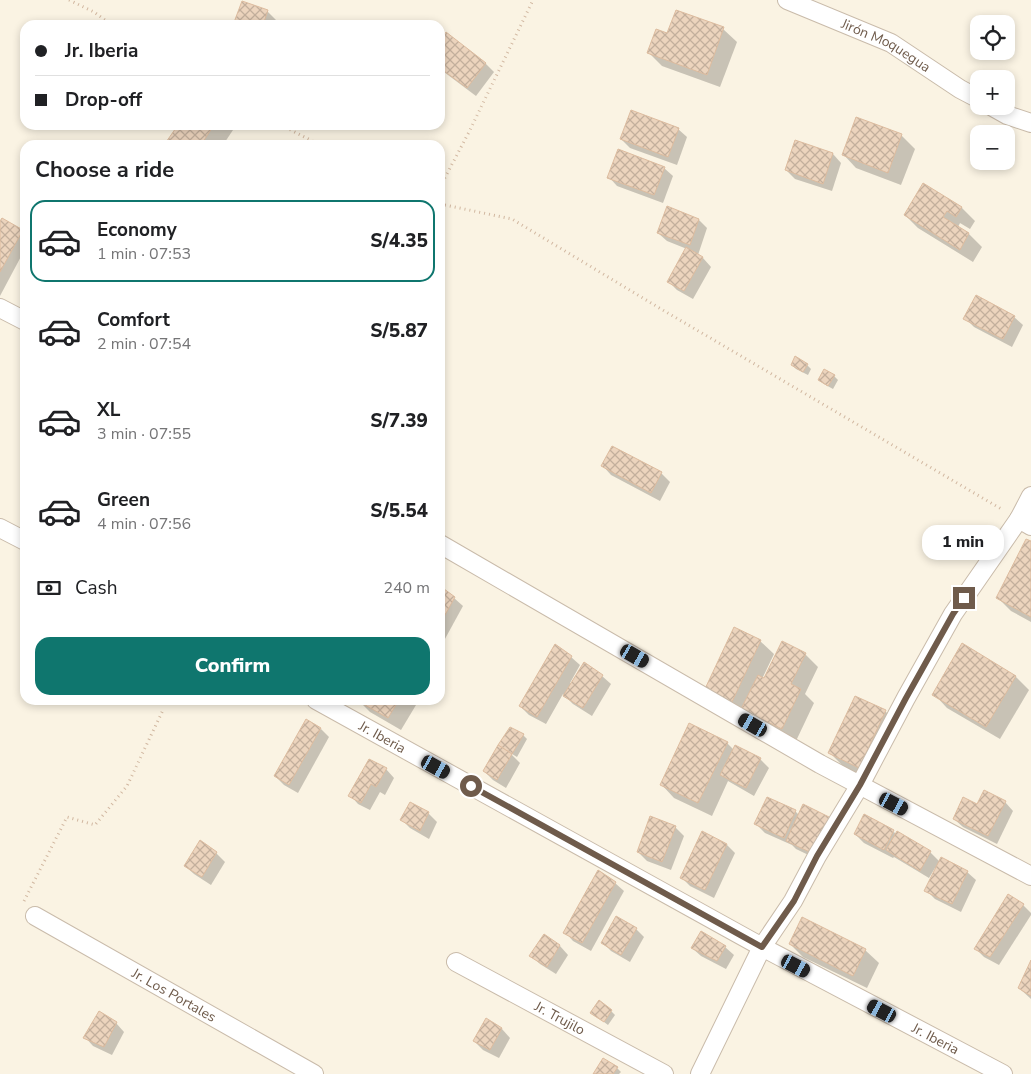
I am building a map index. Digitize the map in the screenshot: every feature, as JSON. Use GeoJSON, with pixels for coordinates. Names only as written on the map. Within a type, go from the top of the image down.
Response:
{"type":"FeatureCollection","features":[{"type":"Feature","properties":{"kind":"street","name":"Jirón Moquegua"},"geometry":{"type":"LineString","coordinates":[[787,0],[891,43],[970,94]]}},
{"type":"Feature","properties":{"kind":"street"},"geometry":{"type":"LineString","coordinates":[[1007,115],[1031,123]]}},
{"type":"Feature","properties":{"kind":"street"},"geometry":{"type":"LineString","coordinates":[[0,308],[20,318]]}},
{"type":"Feature","properties":{"kind":"street"},"geometry":{"type":"LineString","coordinates":[[700,1074],[762,947],[794,901],[817,856],[860,785],[953,614],[1025,522],[1031,496]]}},
{"type":"Feature","properties":{"kind":"street"},"geometry":{"type":"LineString","coordinates":[[0,528],[20,538]]}},
{"type":"Feature","properties":{"kind":"street"},"geometry":{"type":"LineString","coordinates":[[445,547],[820,764],[1031,876]]}},
{"type":"Feature","properties":{"kind":"street","name":"Jr. Iberia"},"geometry":{"type":"LineString","coordinates":[[325,705],[762,947],[1003,1074]]}},
{"type":"Feature","properties":{"kind":"street","name":"Jr. Los Portales"},"geometry":{"type":"LineString","coordinates":[[35,916],[314,1074]]}},
{"type":"Feature","properties":{"kind":"street","name":"Jr. Trujilo"},"geometry":{"type":"LineString","coordinates":[[456,962],[664,1074]]}},
{"type":"Feature","properties":{"kind":"path"},"geometry":{"type":"LineString","coordinates":[[69,0],[94,12],[105,20]]}},
{"type":"Feature","properties":{"kind":"path"},"geometry":{"type":"LineString","coordinates":[[445,178],[533,0]]}},
{"type":"Feature","properties":{"kind":"path"},"geometry":{"type":"LineString","coordinates":[[291,130],[310,140]]}},
{"type":"Feature","properties":{"kind":"path"},"geometry":{"type":"LineString","coordinates":[[445,205],[512,219],[661,309],[1025,522]]}},
{"type":"Feature","properties":{"kind":"path"},"geometry":{"type":"LineString","coordinates":[[35,916],[21,906],[67,817],[94,825],[127,786],[163,710]]}},
{"type":"Feature","properties":{"kind":"building"},"geometry":{"type":"Polygon","coordinates":[[[242,1],[268,10],[265,20],[235,20],[242,1]]]}},
{"type":"Feature","properties":{"kind":"building"},"geometry":{"type":"Polygon","coordinates":[[[676,10],[724,27],[707,75],[647,53],[656,29],[667,33],[676,10]]]}},
{"type":"Feature","properties":{"kind":"building"},"geometry":{"type":"Polygon","coordinates":[[[446,32],[486,63],[467,88],[445,72],[446,32]]]}},
{"type":"Feature","properties":{"kind":"building"},"geometry":{"type":"Polygon","coordinates":[[[631,110],[679,128],[668,157],[620,139],[631,110]]]}},
{"type":"Feature","properties":{"kind":"building"},"geometry":{"type":"Polygon","coordinates":[[[856,117],[902,134],[888,173],[842,155],[856,117]]]}},
{"type":"Feature","properties":{"kind":"building"},"geometry":{"type":"Polygon","coordinates":[[[174,130],[211,130],[204,140],[168,140],[174,130]]]}},
{"type":"Feature","properties":{"kind":"building"},"geometry":{"type":"Polygon","coordinates":[[[795,140],[833,153],[823,184],[785,170],[795,140]]]}},
{"type":"Feature","properties":{"kind":"building"},"geometry":{"type":"Polygon","coordinates":[[[618,149],[665,167],[654,195],[607,178],[618,149]]]}},
{"type":"Feature","properties":{"kind":"building"},"geometry":{"type":"Polygon","coordinates":[[[923,183],[962,207],[956,217],[947,211],[943,217],[969,233],[960,250],[904,215],[923,183]]]}},
{"type":"Feature","properties":{"kind":"building"},"geometry":{"type":"Polygon","coordinates":[[[667,206],[699,219],[690,245],[657,233],[667,206]]]}},
{"type":"Feature","properties":{"kind":"building"},"geometry":{"type":"Polygon","coordinates":[[[2,218],[20,228],[20,235],[0,272],[0,221],[2,218]]]}},
{"type":"Feature","properties":{"kind":"building"},"geometry":{"type":"Polygon","coordinates":[[[686,247],[703,257],[684,291],[667,282],[686,247]]]}},
{"type":"Feature","properties":{"kind":"building"},"geometry":{"type":"Polygon","coordinates":[[[976,295],[1015,316],[1003,339],[963,319],[976,295]]]}},
{"type":"Feature","properties":{"kind":"building"},"geometry":{"type":"Polygon","coordinates":[[[795,356],[808,364],[803,372],[791,365],[795,356]]]}},
{"type":"Feature","properties":{"kind":"building"},"geometry":{"type":"Polygon","coordinates":[[[824,369],[835,375],[828,386],[818,380],[824,369]]]}},
{"type":"Feature","properties":{"kind":"building"},"geometry":{"type":"Polygon","coordinates":[[[612,446],[662,472],[651,493],[601,466],[612,446]]]}},
{"type":"Feature","properties":{"kind":"building"},"geometry":{"type":"Polygon","coordinates":[[[1026,539],[1031,541],[1031,617],[996,598],[1026,539]]]}},
{"type":"Feature","properties":{"kind":"building"},"geometry":{"type":"Polygon","coordinates":[[[445,590],[455,597],[445,615],[445,590]]]}},
{"type":"Feature","properties":{"kind":"building"},"geometry":{"type":"Polygon","coordinates":[[[734,627],[761,640],[731,704],[704,691],[734,627]]]}},
{"type":"Feature","properties":{"kind":"building"},"geometry":{"type":"Polygon","coordinates":[[[782,641],[806,653],[791,684],[801,689],[782,729],[741,709],[758,675],[764,678],[782,641]]]}},
{"type":"Feature","properties":{"kind":"building"},"geometry":{"type":"Polygon","coordinates":[[[962,643],[1016,676],[986,727],[932,695],[962,643]]]}},
{"type":"Feature","properties":{"kind":"building"},"geometry":{"type":"Polygon","coordinates":[[[555,644],[572,656],[537,717],[519,706],[555,644]]]}},
{"type":"Feature","properties":{"kind":"building"},"geometry":{"type":"Polygon","coordinates":[[[584,662],[603,675],[583,708],[563,696],[584,662]]]}},
{"type":"Feature","properties":{"kind":"building"},"geometry":{"type":"Polygon","coordinates":[[[855,696],[886,710],[859,768],[828,753],[855,696]]]}},
{"type":"Feature","properties":{"kind":"building"},"geometry":{"type":"Polygon","coordinates":[[[365,705],[396,705],[388,718],[365,705]]]}},
{"type":"Feature","properties":{"kind":"building"},"geometry":{"type":"Polygon","coordinates":[[[306,719],[321,728],[289,785],[274,776],[306,719]]]}},
{"type":"Feature","properties":{"kind":"building"},"geometry":{"type":"Polygon","coordinates":[[[689,723],[728,742],[698,803],[660,785],[689,723]]]}},
{"type":"Feature","properties":{"kind":"building"},"geometry":{"type":"Polygon","coordinates":[[[510,727],[524,734],[512,754],[498,745],[510,727]]]}},
{"type":"Feature","properties":{"kind":"building"},"geometry":{"type":"Polygon","coordinates":[[[498,745],[512,754],[497,780],[483,771],[498,745]]]}},
{"type":"Feature","properties":{"kind":"building"},"geometry":{"type":"Polygon","coordinates":[[[735,745],[761,758],[746,788],[720,775],[735,745]]]}},
{"type":"Feature","properties":{"kind":"building"},"geometry":{"type":"Polygon","coordinates":[[[369,759],[387,768],[376,787],[371,784],[361,803],[348,796],[369,759]]]}},
{"type":"Feature","properties":{"kind":"building"},"geometry":{"type":"Polygon","coordinates":[[[984,790],[1006,801],[988,836],[953,819],[963,797],[977,804],[984,790]]]}},
{"type":"Feature","properties":{"kind":"building"},"geometry":{"type":"Polygon","coordinates":[[[767,797],[796,810],[784,838],[754,824],[767,797]]]}},
{"type":"Feature","properties":{"kind":"building"},"geometry":{"type":"Polygon","coordinates":[[[410,802],[429,812],[420,831],[400,820],[410,802]]]}},
{"type":"Feature","properties":{"kind":"building"},"geometry":{"type":"Polygon","coordinates":[[[803,804],[831,818],[814,854],[786,841],[803,804]]]}},
{"type":"Feature","properties":{"kind":"building"},"geometry":{"type":"Polygon","coordinates":[[[864,814],[894,830],[884,850],[854,834],[864,814]]]}},
{"type":"Feature","properties":{"kind":"building"},"geometry":{"type":"Polygon","coordinates":[[[650,816],[676,826],[662,862],[637,852],[650,816]]]}},
{"type":"Feature","properties":{"kind":"building"},"geometry":{"type":"Polygon","coordinates":[[[702,831],[727,844],[705,890],[680,878],[702,831]]]}},
{"type":"Feature","properties":{"kind":"building"},"geometry":{"type":"Polygon","coordinates":[[[897,831],[931,851],[920,871],[886,850],[897,831]]]}},
{"type":"Feature","properties":{"kind":"building"},"geometry":{"type":"Polygon","coordinates":[[[200,840],[217,852],[202,877],[184,866],[200,840]]]}},
{"type":"Feature","properties":{"kind":"building"},"geometry":{"type":"Polygon","coordinates":[[[941,857],[968,871],[952,904],[924,891],[941,857]]]}},
{"type":"Feature","properties":{"kind":"building"},"geometry":{"type":"Polygon","coordinates":[[[598,870],[616,882],[582,943],[563,933],[598,870]]]}},
{"type":"Feature","properties":{"kind":"building"},"geometry":{"type":"Polygon","coordinates":[[[1008,894],[1024,904],[990,957],[974,949],[1008,894]]]}},
{"type":"Feature","properties":{"kind":"building"},"geometry":{"type":"Polygon","coordinates":[[[616,916],[637,928],[621,955],[601,943],[616,916]]]}},
{"type":"Feature","properties":{"kind":"building"},"geometry":{"type":"Polygon","coordinates":[[[802,917],[866,949],[853,976],[789,944],[802,917]]]}},
{"type":"Feature","properties":{"kind":"building"},"geometry":{"type":"Polygon","coordinates":[[[701,931],[726,946],[717,961],[691,948],[701,931]]]}},
{"type":"Feature","properties":{"kind":"building"},"geometry":{"type":"Polygon","coordinates":[[[544,934],[560,945],[547,967],[529,956],[544,934]]]}},
{"type":"Feature","properties":{"kind":"building"},"geometry":{"type":"Polygon","coordinates":[[[1031,960],[1031,996],[1018,988],[1031,960]]]}},
{"type":"Feature","properties":{"kind":"building"},"geometry":{"type":"Polygon","coordinates":[[[599,1000],[612,1010],[604,1022],[590,1013],[599,1000]]]}},
{"type":"Feature","properties":{"kind":"building"},"geometry":{"type":"Polygon","coordinates":[[[99,1011],[117,1022],[104,1047],[83,1038],[99,1011]]]}},
{"type":"Feature","properties":{"kind":"building"},"geometry":{"type":"Polygon","coordinates":[[[486,1018],[502,1028],[490,1050],[473,1041],[486,1018]]]}},
{"type":"Feature","properties":{"kind":"building"},"geometry":{"type":"Polygon","coordinates":[[[603,1058],[618,1067],[613,1074],[593,1074],[603,1058]]]}},
{"type":"Feature","properties":{"kind":"route"},"geometry":{"type":"LineString","coordinates":[[471,786],[762,947],[794,901],[817,856],[860,785],[906,698],[964,598]]}}]}
